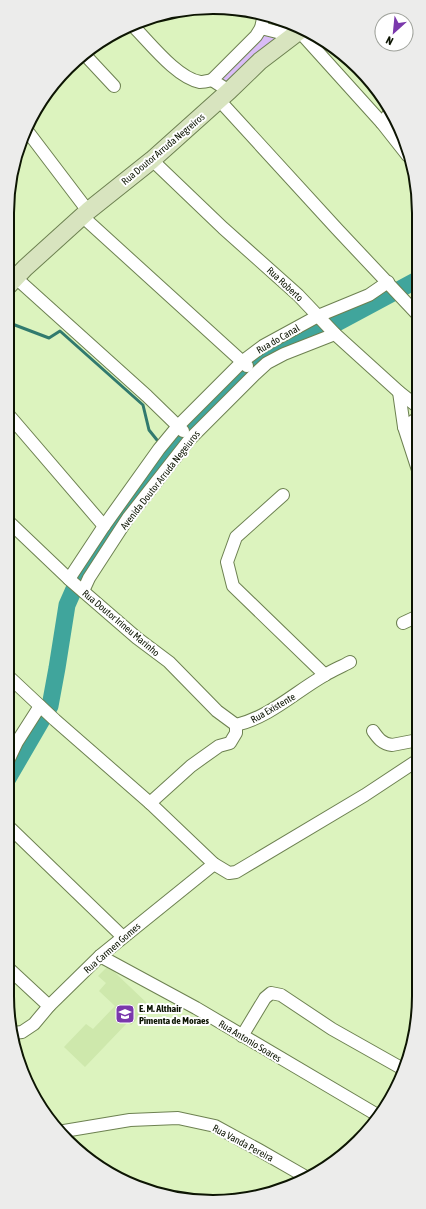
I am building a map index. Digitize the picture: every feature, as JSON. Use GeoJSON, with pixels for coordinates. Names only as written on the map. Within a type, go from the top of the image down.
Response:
{"type":"FeatureCollection","features":[{"type":"Feature","properties":{"kind":"street"},"geometry":{"type":"LineString","coordinates":[[136,29],[176,70],[189,79],[202,82],[212,80],[256,36],[261,28],[263,20]]}},
{"type":"Feature","properties":{"kind":"street"},"geometry":{"type":"LineString","coordinates":[[261,28],[294,32]]}},
{"type":"Feature","properties":{"kind":"street","name":"Rua Doutor Arruda Negreiros"},"geometry":{"type":"LineString","coordinates":[[14,279],[85,214],[152,160],[224,96],[260,61],[297,33]]}},
{"type":"Feature","properties":{"kind":"street"},"geometry":{"type":"LineString","coordinates":[[301,35],[382,123],[400,146]]}},
{"type":"Feature","properties":{"kind":"street"},"geometry":{"type":"LineString","coordinates":[[88,58],[114,86]]}},
{"type":"Feature","properties":{"kind":"street"},"geometry":{"type":"LineString","coordinates":[[212,80],[337,229],[412,308]]}},
{"type":"Feature","properties":{"kind":"street"},"geometry":{"type":"LineString","coordinates":[[382,123],[387,117]]}},
{"type":"Feature","properties":{"kind":"street"},"geometry":{"type":"LineString","coordinates":[[30,135],[85,214],[172,299],[243,362],[253,373]]}},
{"type":"Feature","properties":{"kind":"street","name":"Rua Roberto"},"geometry":{"type":"LineString","coordinates":[[152,160],[223,228],[298,295],[333,332],[412,402]]}},
{"type":"Feature","properties":{"kind":"street","name":"Rua do Canal"},"geometry":{"type":"LineString","coordinates":[[168,438],[243,362],[263,346],[320,317],[369,295],[389,283]]}},
{"type":"Feature","properties":{"kind":"street"},"geometry":{"type":"LineString","coordinates":[[14,285],[179,426],[190,438]]}},
{"type":"Feature","properties":{"kind":"street","name":"Avenida Doutor Arruda Negeiuros"},"geometry":{"type":"LineString","coordinates":[[82,591],[128,518],[190,438],[253,373],[284,354],[333,332]]}},
{"type":"Feature","properties":{"kind":"street"},"geometry":{"type":"LineString","coordinates":[[399,392],[404,427],[412,452]]}},
{"type":"Feature","properties":{"kind":"street"},"geometry":{"type":"LineString","coordinates":[[14,421],[104,526]]}},
{"type":"Feature","properties":{"kind":"street"},"geometry":{"type":"LineString","coordinates":[[404,427],[412,422]]}},
{"type":"Feature","properties":{"kind":"street","name":"Avenida Doutor Arruda Negeiuros"},"geometry":{"type":"LineString","coordinates":[[69,580],[104,526],[168,438]]}},
{"type":"Feature","properties":{"kind":"street"},"geometry":{"type":"LineString","coordinates":[[283,494],[236,537],[227,562],[233,586],[325,675]]}},
{"type":"Feature","properties":{"kind":"street","name":"Rua Doutor Irineu Marinho"},"geometry":{"type":"LineString","coordinates":[[14,527],[69,580],[136,638],[169,662],[217,711],[236,725]]}},
{"type":"Feature","properties":{"kind":"street"},"geometry":{"type":"LineString","coordinates":[[403,622],[412,618]]}},
{"type":"Feature","properties":{"kind":"street","name":"Rua Existente"},"geometry":{"type":"LineString","coordinates":[[236,725],[249,722],[270,711],[325,675],[350,662]]}},
{"type":"Feature","properties":{"kind":"street"},"geometry":{"type":"LineString","coordinates":[[14,682],[55,720],[150,803],[219,868],[229,873],[236,872],[365,795],[412,764]]}},
{"type":"Feature","properties":{"kind":"street"},"geometry":{"type":"LineString","coordinates":[[14,748],[41,707]]}},
{"type":"Feature","properties":{"kind":"street"},"geometry":{"type":"LineString","coordinates":[[150,803],[192,766],[219,746],[230,743],[234,739],[236,725]]}},
{"type":"Feature","properties":{"kind":"street"},"geometry":{"type":"LineString","coordinates":[[373,731],[382,742],[387,745],[412,741]]}},
{"type":"Feature","properties":{"kind":"street"},"geometry":{"type":"LineString","coordinates":[[14,832],[123,937]]}},
{"type":"Feature","properties":{"kind":"street","name":"Rua Carmen Gomes"},"geometry":{"type":"LineString","coordinates":[[18,1033],[22,1032],[34,1024],[49,1006],[100,956],[123,937],[219,868]]}},
{"type":"Feature","properties":{"kind":"street","name":"Rua Antonio Soares"},"geometry":{"type":"LineString","coordinates":[[100,956],[196,1008],[374,1113]]}},
{"type":"Feature","properties":{"kind":"street"},"geometry":{"type":"LineString","coordinates":[[14,974],[49,1006]]}},
{"type":"Feature","properties":{"kind":"street"},"geometry":{"type":"LineString","coordinates":[[242,1036],[265,998],[271,993],[280,995],[332,1029],[399,1067]]}},
{"type":"Feature","properties":{"kind":"street","name":"Rua Vanda Pereira"},"geometry":{"type":"LineString","coordinates":[[66,1131],[130,1120],[178,1118],[215,1126],[301,1174]]}},
{"type":"Feature","properties":{"kind":"shaded area"},"geometry":{"type":"Polygon","coordinates":[[[265,34],[278,39],[226,84],[217,80],[265,34]]]}},
{"type":"Feature","properties":{"kind":"shaded area","name":"E. M. Althair Pimenta de Moraes"},"geometry":{"type":"Polygon","coordinates":[[[108,966],[150,1006],[131,1025],[128,1022],[85,1067],[64,1047],[86,1024],[93,1029],[115,1006],[99,991],[106,983],[98,976],[108,966]]]}},
{"type":"Feature","properties":{"kind":"waterway"},"geometry":{"type":"LineString","coordinates":[[14,768],[50,706],[67,605],[82,571],[169,452],[192,425],[263,351],[335,324],[412,283]]}},
{"type":"Feature","properties":{"kind":"waterway"},"geometry":{"type":"LineString","coordinates":[[14,325],[49,338],[60,331],[143,405],[149,430],[157,440],[161,442]]}},
{"type":"Feature","properties":{"kind":"waterway"},"geometry":{"type":"LineString","coordinates":[[166,445],[172,448]]}},
{"type":"Feature","properties":{"kind":"place","name":"E. M. Althair Pimenta de Moraes"},"geometry":{"type":"Point","coordinates":[125,1014]}}]}
